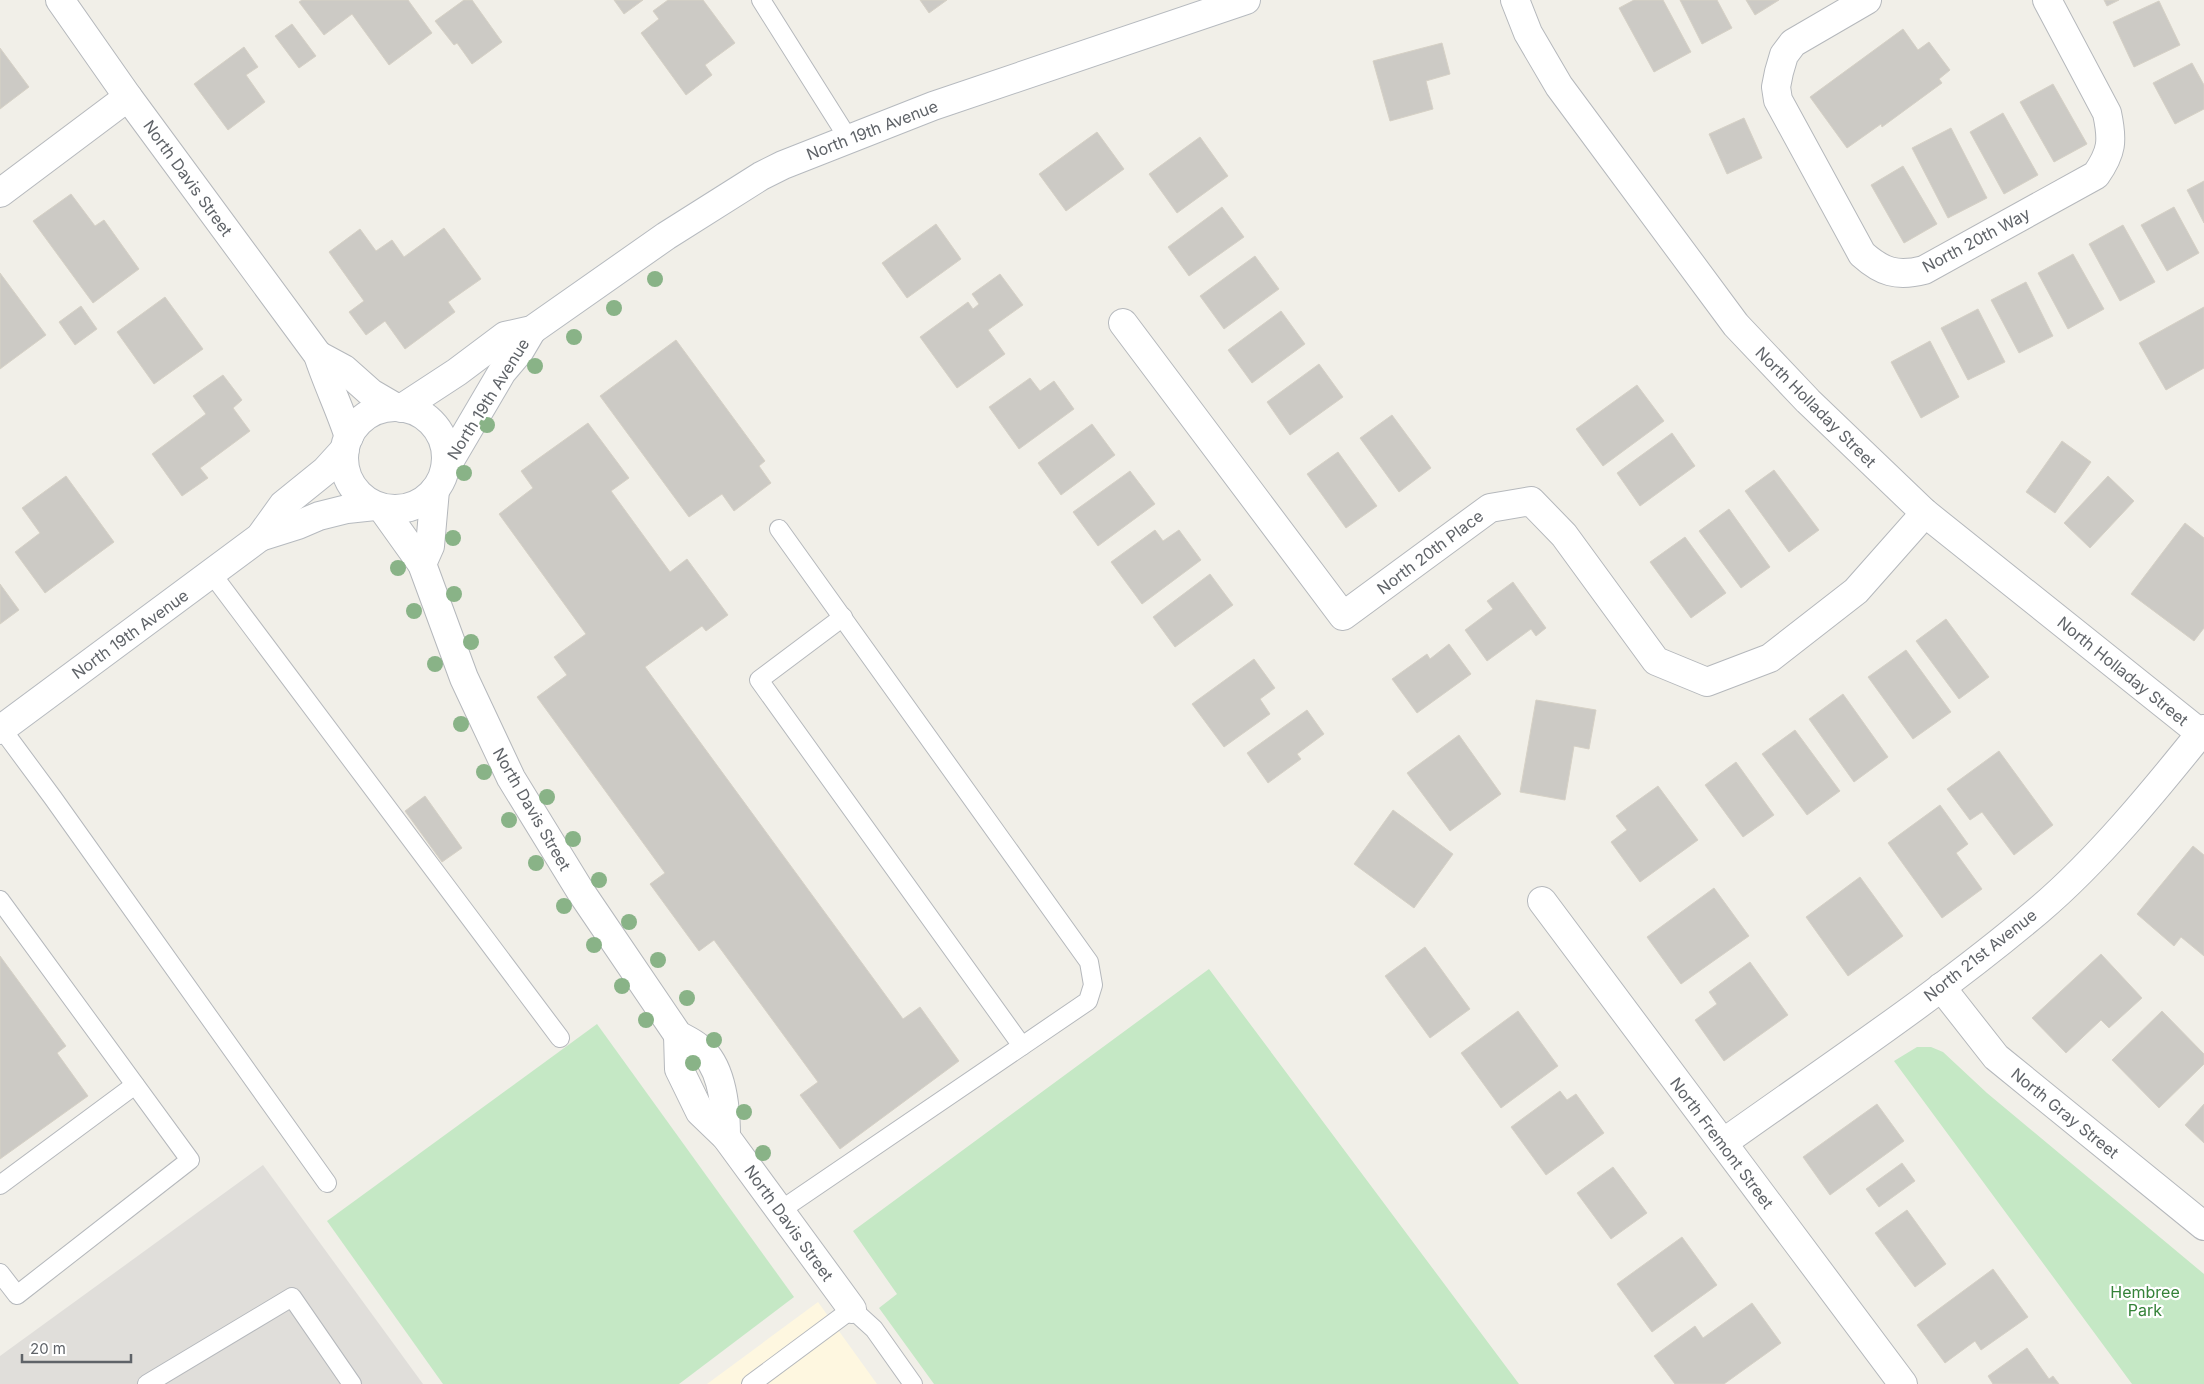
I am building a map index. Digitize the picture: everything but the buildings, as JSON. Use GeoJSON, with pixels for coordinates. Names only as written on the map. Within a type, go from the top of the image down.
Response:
{"type":"FeatureCollection","features":[{"type":"Feature","properties":{"kind":"street","name":"North Davis Street"},"geometry":{"type":"LineString","coordinates":[[60,0],[128,97],[318,355]]}},
{"type":"Feature","properties":{"kind":"street","name":"North 19th Avenue"},"geometry":{"type":"LineString","coordinates":[[399,408],[457,372],[505,336],[532,330],[666,236],[761,176],[848,138],[933,106],[1246,0]]}},
{"type":"Feature","properties":{"kind":"street","name":"North Holladay Street"},"geometry":{"type":"LineString","coordinates":[[1515,0],[1528,33],[1559,86],[1736,325],[1808,401],[1925,513],[2203,732]]}},
{"type":"Feature","properties":{"kind":"street","name":"North 20th Way"},"geometry":{"type":"LineString","coordinates":[[1867,0],[1793,43],[1784,54],[1776,88],[1778,100],[1862,254],[1875,266],[1889,272],[1907,274],[1924,270],[2096,175],[2106,159],[2110,147],[2111,131],[2107,113],[2047,0]]}},
{"type":"Feature","properties":{"kind":"street"},"geometry":{"type":"LineString","coordinates":[[0,194],[128,97]]}},
{"type":"Feature","properties":{"kind":"street","name":"North 20th Place"},"geometry":{"type":"LineString","coordinates":[[1123,323],[1343,616],[1490,508],[1531,501],[1564,535],[1656,661],[1707,682],[1770,658],[1856,591],[1925,513]]}},
{"type":"Feature","properties":{"kind":"street","name":"North 19th Avenue"},"geometry":{"type":"LineString","coordinates":[[260,537],[298,526],[319,516],[347,509],[379,507],[394,510],[417,505],[440,479],[492,387],[519,352],[532,330]]}},
{"type":"Feature","properties":{"kind":"street"},"geometry":{"type":"LineString","coordinates":[[318,355],[344,369],[370,393],[399,408]]}},
{"type":"Feature","properties":{"kind":"street"},"geometry":{"type":"LineString","coordinates":[[318,355],[326,380],[341,413],[347,443],[344,460],[350,482],[357,492],[379,507]]}},
{"type":"Feature","properties":{"kind":"street","name":"North 19th Avenue"},"geometry":{"type":"LineString","coordinates":[[1,729],[260,537],[283,505],[326,471],[347,443],[356,425],[368,416],[381,409],[399,408],[423,417],[440,434],[445,451],[440,479]]}},
{"type":"Feature","properties":{"kind":"street"},"geometry":{"type":"LineString","coordinates":[[422,564],[430,546],[440,479]]}},
{"type":"Feature","properties":{"kind":"street","name":"North Davis Street"},"geometry":{"type":"LineString","coordinates":[[379,507],[422,564],[464,678],[511,778],[581,892],[678,1035],[679,1069],[700,1112],[726,1137],[852,1309]]}},
{"type":"Feature","properties":{"kind":"street","name":"North 21st Avenue"},"geometry":{"type":"LineString","coordinates":[[1723,1144],[1941,986],[2040,910],[2125,823],[2203,732]]}},
{"type":"Feature","properties":{"kind":"street","name":"North Fremont Street"},"geometry":{"type":"LineString","coordinates":[[1542,901],[1903,1384]]}},
{"type":"Feature","properties":{"kind":"street","name":"North Gray Street"},"geometry":{"type":"LineString","coordinates":[[1941,986],[1996,1057],[2204,1226]]}},
{"type":"Feature","properties":{"kind":"lane"},"geometry":{"type":"LineString","coordinates":[[761,0],[848,138]]}},
{"type":"Feature","properties":{"kind":"lane"},"geometry":{"type":"LineString","coordinates":[[780,529],[1089,962],[1093,985],[1088,1001],[781,1210]]}},
{"type":"Feature","properties":{"kind":"lane"},"geometry":{"type":"LineString","coordinates":[[212,574],[560,1038]]}},
{"type":"Feature","properties":{"kind":"lane"},"geometry":{"type":"LineString","coordinates":[[842,617],[759,680],[1022,1046]]}},
{"type":"Feature","properties":{"kind":"lane"},"geometry":{"type":"LineString","coordinates":[[1,729],[54,798],[327,1183]]}},
{"type":"Feature","properties":{"kind":"lane"},"geometry":{"type":"LineString","coordinates":[[0,900],[190,1160],[17,1295],[0,1273]]}},
{"type":"Feature","properties":{"kind":"lane"},"geometry":{"type":"LineString","coordinates":[[0,1185],[136,1085]]}},
{"type":"Feature","properties":{"kind":"lane"},"geometry":{"type":"LineString","coordinates":[[147,1384],[292,1297],[352,1384]]}},
{"type":"Feature","properties":{"kind":"lane"},"geometry":{"type":"LineString","coordinates":[[751,1384],[852,1309],[874,1329],[913,1384]]}},
{"type":"Feature","properties":{"kind":"shaded area"},"geometry":{"type":"Polygon","coordinates":[[[263,1165],[423,1384],[0,1384],[0,1356],[263,1165]]]}},
{"type":"Feature","properties":{"kind":"shaded area"},"geometry":{"type":"Polygon","coordinates":[[[818,1302],[877,1384],[707,1384],[818,1302]]]}},
{"type":"Feature","properties":{"kind":"green space"},"geometry":{"type":"Polygon","coordinates":[[[1209,969],[1519,1384],[934,1384],[879,1308],[897,1294],[853,1231],[1209,969]]]}},
{"type":"Feature","properties":{"kind":"green space"},"geometry":{"type":"Polygon","coordinates":[[[597,1024],[794,1297],[679,1384],[443,1384],[327,1221],[597,1024]]]}},
{"type":"Feature","properties":{"kind":"green space","name":"Hembree Park"},"geometry":{"type":"Polygon","coordinates":[[[1917,1047],[1931,1047],[1943,1052],[1987,1093],[2204,1274],[2204,1384],[2132,1384],[1894,1061],[1917,1047]]]}}]}
